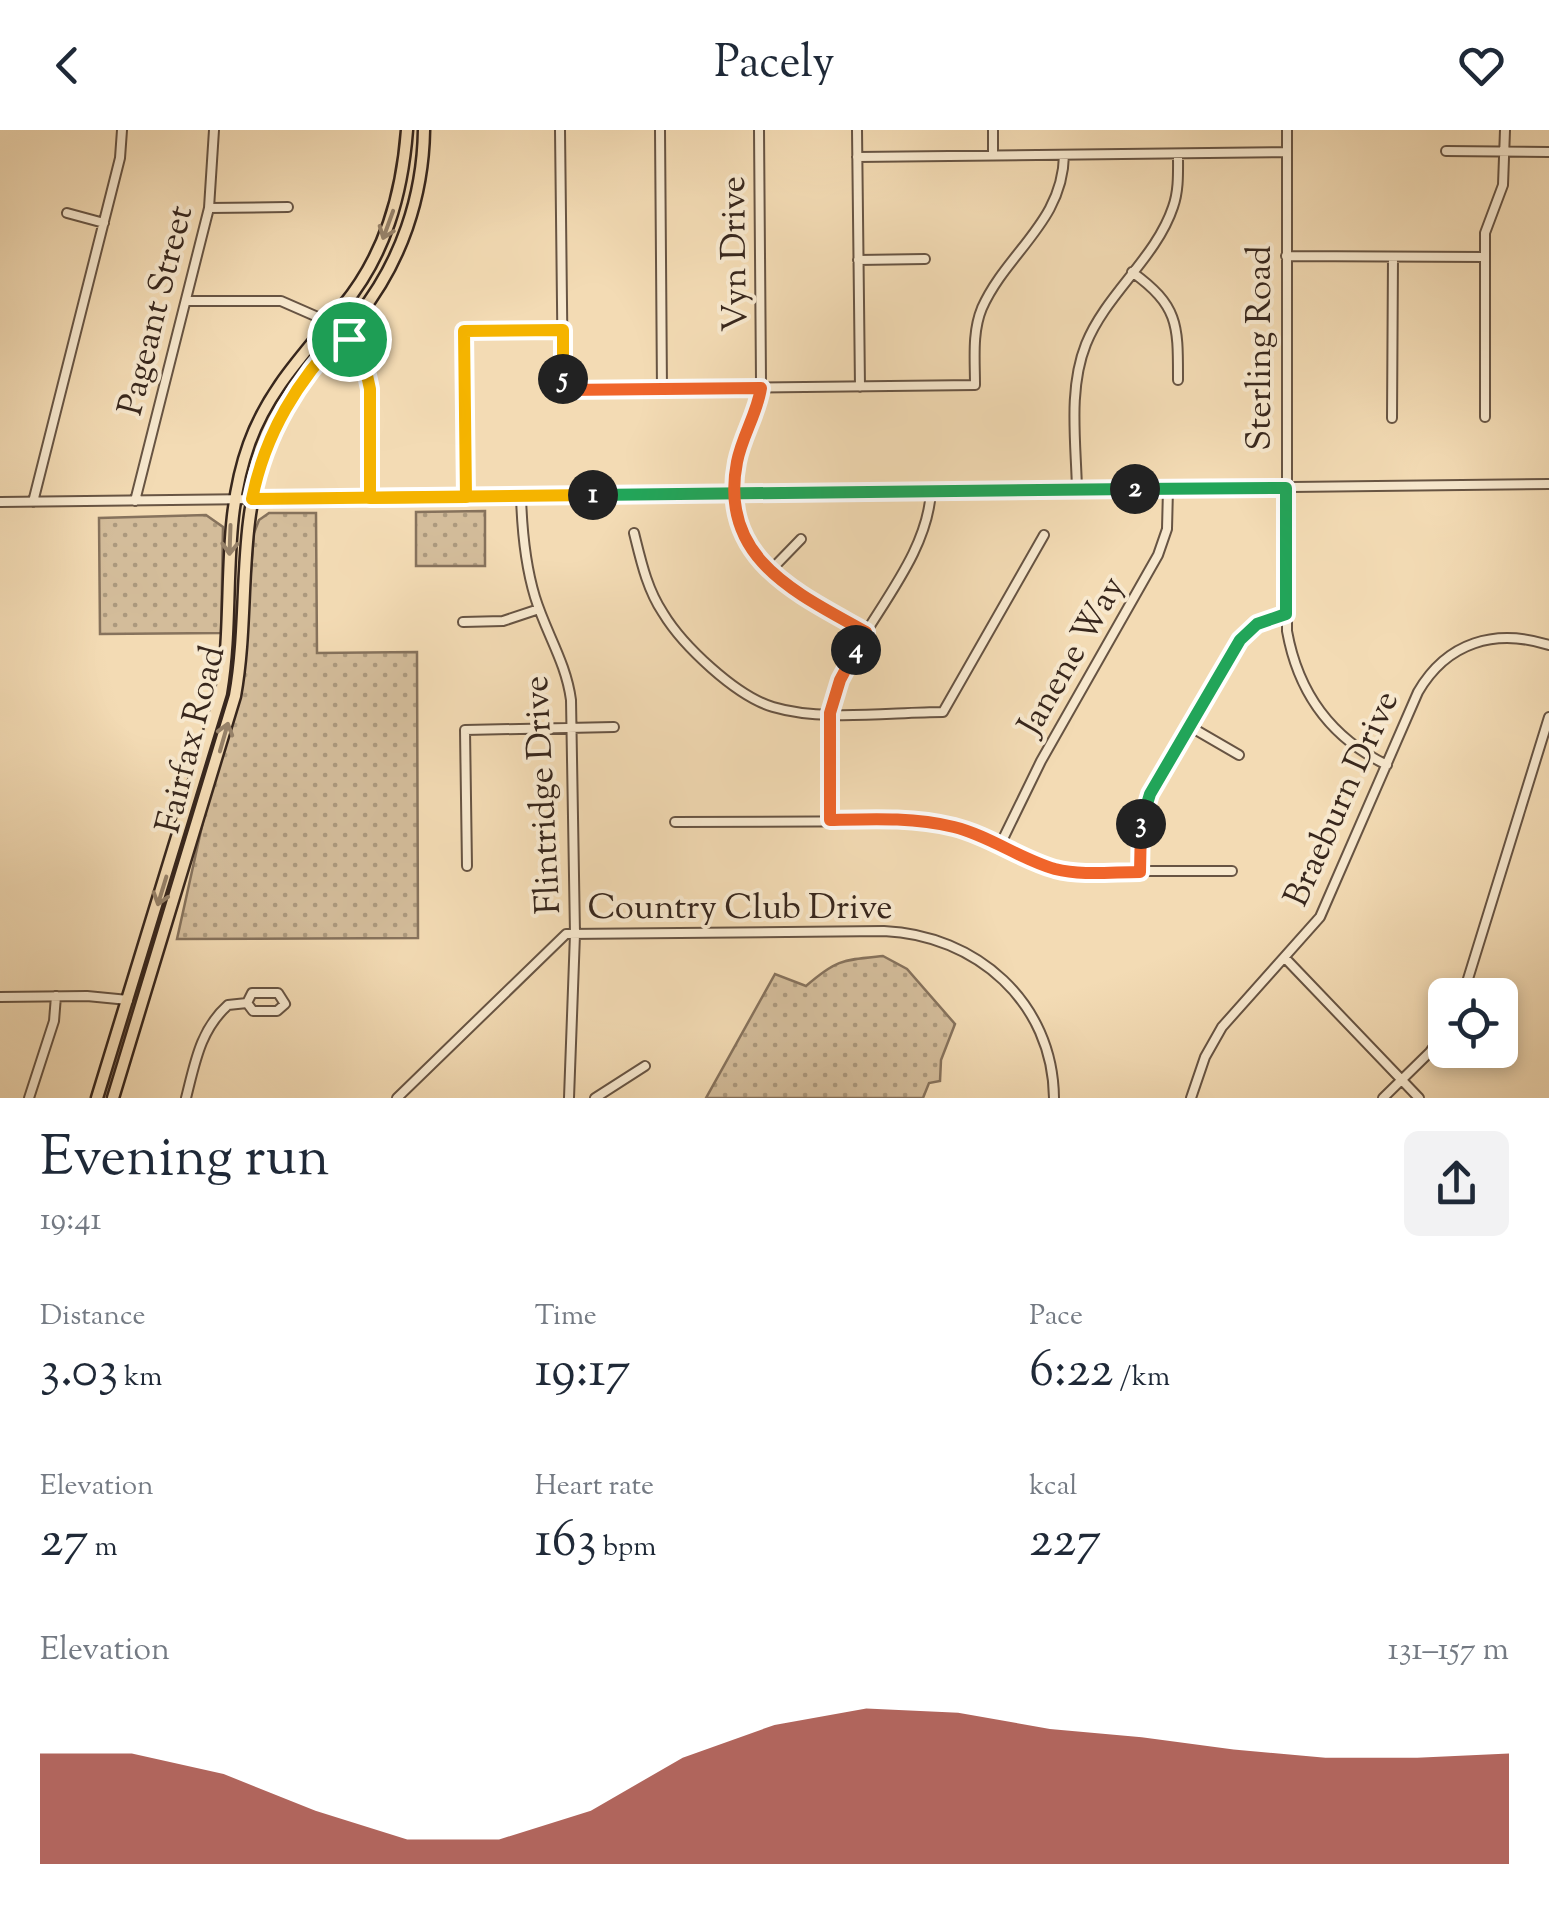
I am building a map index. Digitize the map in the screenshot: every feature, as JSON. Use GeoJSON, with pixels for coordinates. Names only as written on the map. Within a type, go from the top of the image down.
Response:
{"type":"FeatureCollection","features":[{"type":"Feature","properties":{"kind":"main road","name":"Fairfax Road"},"geometry":{"type":"LineString","coordinates":[[97,1098],[220,693],[229,635],[234,498],[249,443],[267,404],[293,363],[356,290],[384,238],[399,193],[408,130]]}},
{"type":"Feature","properties":{"kind":"main road","name":"Fairfax Road"},"geometry":{"type":"LineString","coordinates":[[110,1098],[235,696],[244,636],[244,540],[266,448],[283,410],[308,371],[371,298],[401,244],[416,196],[424,130]]}},
{"type":"Feature","properties":{"kind":"main road"},"geometry":{"type":"LineString","coordinates":[[150,930],[156,945],[150,978]]}},
{"type":"Feature","properties":{"kind":"main road"},"geometry":{"type":"LineString","coordinates":[[120,1073],[132,1022],[128,1000]]}},
{"type":"Feature","properties":{"kind":"main road"},"geometry":{"type":"LineString","coordinates":[[110,1058],[110,1098]]}},
{"type":"Feature","properties":{"kind":"street"},"geometry":{"type":"LineString","coordinates":[[34,502],[120,158],[122,130]]}},
{"type":"Feature","properties":{"kind":"street","name":"Pageant Street"},"geometry":{"type":"LineString","coordinates":[[136,501],[208,208],[214,130]]}},
{"type":"Feature","properties":{"kind":"street"},"geometry":{"type":"LineString","coordinates":[[560,130],[564,390],[975,384],[976,332],[982,310],[1053,206],[1062,183],[1064,155]]}},
{"type":"Feature","properties":{"kind":"street"},"geometry":{"type":"LineString","coordinates":[[660,130],[662,389]]}},
{"type":"Feature","properties":{"kind":"street","name":"Vyn Drive"},"geometry":{"type":"LineString","coordinates":[[735,494],[738,457],[761,388],[759,130]]}},
{"type":"Feature","properties":{"kind":"street"},"geometry":{"type":"LineString","coordinates":[[856,130],[860,387]]}},
{"type":"Feature","properties":{"kind":"street"},"geometry":{"type":"LineString","coordinates":[[993,130],[993,156]]}},
{"type":"Feature","properties":{"kind":"street","name":"Sterling Road"},"geometry":{"type":"LineString","coordinates":[[1287,130],[1286,614],[1291,651],[1311,699],[1344,738],[1387,765]]}},
{"type":"Feature","properties":{"kind":"street"},"geometry":{"type":"LineString","coordinates":[[1485,417],[1487,223],[1503,185],[1505,130]]}},
{"type":"Feature","properties":{"kind":"street"},"geometry":{"type":"LineString","coordinates":[[1446,151],[1549,152]]}},
{"type":"Feature","properties":{"kind":"street"},"geometry":{"type":"LineString","coordinates":[[857,157],[1287,152]]}},
{"type":"Feature","properties":{"kind":"street"},"geometry":{"type":"LineString","coordinates":[[1076,490],[1080,362],[1090,334],[1173,208],[1178,154]]}},
{"type":"Feature","properties":{"kind":"street"},"geometry":{"type":"LineString","coordinates":[[208,208],[288,208]]}},
{"type":"Feature","properties":{"kind":"street"},"geometry":{"type":"LineString","coordinates":[[67,213],[104,222]]}},
{"type":"Feature","properties":{"kind":"street"},"geometry":{"type":"LineString","coordinates":[[1286,256],[1485,257]]}},
{"type":"Feature","properties":{"kind":"street"},"geometry":{"type":"LineString","coordinates":[[1392,418],[1393,257]]}},
{"type":"Feature","properties":{"kind":"street"},"geometry":{"type":"LineString","coordinates":[[858,260],[925,259]]}},
{"type":"Feature","properties":{"kind":"street"},"geometry":{"type":"LineString","coordinates":[[1132,272],[1164,298],[1174,316],[1178,380]]}},
{"type":"Feature","properties":{"kind":"street"},"geometry":{"type":"LineString","coordinates":[[186,301],[281,302],[329,322]]}},
{"type":"Feature","properties":{"kind":"street"},"geometry":{"type":"LineString","coordinates":[[466,497],[464,331],[563,330]]}},
{"type":"Feature","properties":{"kind":"street"},"geometry":{"type":"LineString","coordinates":[[344,332],[369,377],[370,498]]}},
{"type":"Feature","properties":{"kind":"street"},"geometry":{"type":"LineString","coordinates":[[0,502],[1549,484]]}},
{"type":"Feature","properties":{"kind":"street","name":"Janene Way"},"geometry":{"type":"LineString","coordinates":[[1001,843],[1041,761],[1158,555],[1167,529],[1168,489]]}},
{"type":"Feature","properties":{"kind":"street"},"geometry":{"type":"LineString","coordinates":[[830,820],[830,713],[840,680],[923,532],[932,492]]}},
{"type":"Feature","properties":{"kind":"street"},"geometry":{"type":"LineString","coordinates":[[735,494],[745,538],[769,572],[787,587],[866,632]]}},
{"type":"Feature","properties":{"kind":"street","name":"Flintridge Drive"},"geometry":{"type":"LineString","coordinates":[[522,496],[525,554],[540,609],[564,666],[572,728],[575,934],[569,1098]]}},
{"type":"Feature","properties":{"kind":"street"},"geometry":{"type":"LineString","coordinates":[[634,533],[644,574],[663,614],[694,651],[734,686],[770,706],[810,714],[943,712],[1044,535]]}},
{"type":"Feature","properties":{"kind":"street"},"geometry":{"type":"LineString","coordinates":[[769,572],[802,539]]}},
{"type":"Feature","properties":{"kind":"street"},"geometry":{"type":"LineString","coordinates":[[463,622],[503,621],[540,609]]}},
{"type":"Feature","properties":{"kind":"street"},"geometry":{"type":"LineString","coordinates":[[1140,872],[1140,835],[1146,807],[1189,726],[1240,640],[1257,624],[1286,614]]}},
{"type":"Feature","properties":{"kind":"street","name":"Braeburn Drive"},"geometry":{"type":"LineString","coordinates":[[1192,1098],[1205,1058],[1222,1028],[1310,931],[1328,902],[1418,692],[1444,659],[1467,645],[1492,638],[1520,637],[1549,644]]}},
{"type":"Feature","properties":{"kind":"street"},"geometry":{"type":"LineString","coordinates":[[1468,978],[1549,717]]}},
{"type":"Feature","properties":{"kind":"street"},"geometry":{"type":"LineString","coordinates":[[1189,726],[1239,755]]}},
{"type":"Feature","properties":{"kind":"street"},"geometry":{"type":"LineString","coordinates":[[467,866],[464,730],[614,727]]}},
{"type":"Feature","properties":{"kind":"street"},"geometry":{"type":"LineString","coordinates":[[675,822],[921,821],[955,827],[1001,843],[1064,871],[1232,871]]}},
{"type":"Feature","properties":{"kind":"street","name":"Country Club Drive"},"geometry":{"type":"LineString","coordinates":[[397,1098],[566,934],[884,931],[937,939],[966,951],[993,969],[1026,1006],[1048,1056],[1054,1098]]}},
{"type":"Feature","properties":{"kind":"street"},"geometry":{"type":"LineString","coordinates":[[1285,958],[1419,1098]]}},
{"type":"Feature","properties":{"kind":"street"},"geometry":{"type":"LineString","coordinates":[[252,993],[278,993],[285,1004],[278,1011],[253,1011],[247,1003],[252,993]]}},
{"type":"Feature","properties":{"kind":"street"},"geometry":{"type":"LineString","coordinates":[[29,1098],[54,1021],[56,996]]}},
{"type":"Feature","properties":{"kind":"street"},"geometry":{"type":"LineString","coordinates":[[0,997],[128,1000]]}},
{"type":"Feature","properties":{"kind":"street"},"geometry":{"type":"LineString","coordinates":[[186,1098],[199,1048],[211,1023],[228,1005],[247,1003]]}},
{"type":"Feature","properties":{"kind":"street"},"geometry":{"type":"LineString","coordinates":[[1384,1098],[1428,1050]]}},
{"type":"Feature","properties":{"kind":"street"},"geometry":{"type":"LineString","coordinates":[[595,1098],[645,1066]]}},
{"type":"Feature","properties":{"kind":"shaded area"},"geometry":{"type":"Polygon","coordinates":[[[485,511],[485,566],[416,566],[416,512],[485,511]]]}},
{"type":"Feature","properties":{"kind":"shaded area"},"geometry":{"type":"Polygon","coordinates":[[[269,513],[316,513],[317,653],[417,652],[418,938],[177,939],[206,808],[243,670],[254,533],[259,520],[269,513]]]}},
{"type":"Feature","properties":{"kind":"shaded area"},"geometry":{"type":"Polygon","coordinates":[[[206,515],[223,527],[221,633],[100,634],[99,518],[206,515]]]}},
{"type":"Feature","properties":{"kind":"shaded area"},"geometry":{"type":"Polygon","coordinates":[[[883,956],[907,969],[955,1024],[941,1060],[940,1081],[929,1083],[923,1098],[706,1098],[775,974],[806,986],[841,962],[883,956]]]}},
{"type":"Feature","properties":{"kind":"route"},"geometry":{"type":"LineString","coordinates":[[349,339],[344,332],[296,388],[266,448],[252,499],[267,498],[370,498],[425,497],[522,496],[735,494],[1286,488],[1286,614],[1257,624],[1240,640],[1150,794],[1140,835],[1140,872],[1051,868],[1001,843],[936,823],[830,820],[832,704],[840,680],[866,632],[774,578],[745,538],[737,511],[735,494],[736,468],[761,388],[564,390],[563,330],[464,331],[466,497],[370,498],[369,377],[349,339]]}}]}
